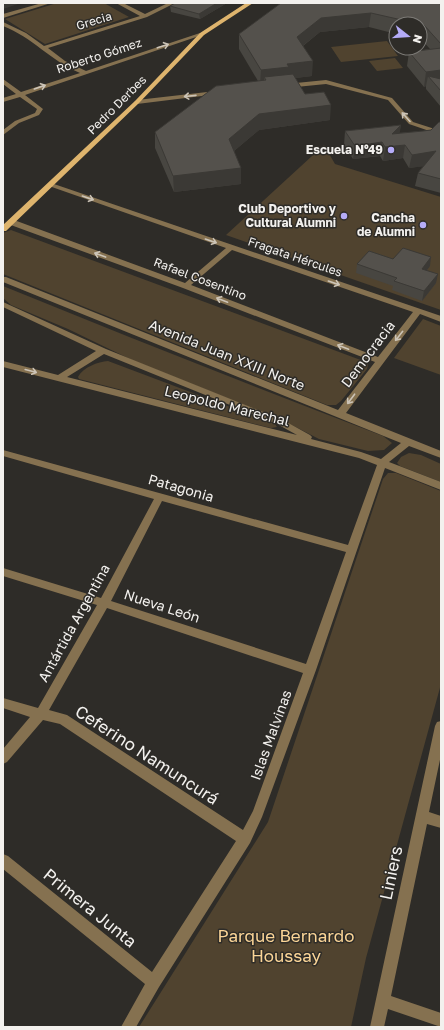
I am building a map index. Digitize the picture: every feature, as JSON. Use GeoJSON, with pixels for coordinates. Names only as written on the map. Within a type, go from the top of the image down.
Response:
{"type":"FeatureCollection","features":[{"type":"Feature","properties":{"kind":"main road","name":"Pedro Derbes"},"geometry":{"type":"LineString","coordinates":[[3,229],[51,186],[138,102],[202,34],[250,3]]}},
{"type":"Feature","properties":{"kind":"street"},"geometry":{"type":"LineString","coordinates":[[3,16],[40,4],[48,3]]}},
{"type":"Feature","properties":{"kind":"street"},"geometry":{"type":"LineString","coordinates":[[119,3],[145,16]]}},
{"type":"Feature","properties":{"kind":"street","name":"Grecia"},"geometry":{"type":"LineString","coordinates":[[43,48],[145,16],[172,3]]}},
{"type":"Feature","properties":{"kind":"street"},"geometry":{"type":"LineString","coordinates":[[3,24],[14,28],[69,66],[84,72]]}},
{"type":"Feature","properties":{"kind":"street","name":"Roberto Gómez"},"geometry":{"type":"LineString","coordinates":[[3,100],[202,34]]}},
{"type":"Feature","properties":{"kind":"street"},"geometry":{"type":"LineString","coordinates":[[3,81],[40,109],[36,114],[17,122],[3,133]]}},
{"type":"Feature","properties":{"kind":"street"},"geometry":{"type":"LineString","coordinates":[[278,86],[326,82],[390,99],[412,123],[441,133]]}},
{"type":"Feature","properties":{"kind":"street"},"geometry":{"type":"LineString","coordinates":[[138,102],[224,92]]}},
{"type":"Feature","properties":{"kind":"street","name":"Fragata Hércules"},"geometry":{"type":"LineString","coordinates":[[51,186],[441,319]]}},
{"type":"Feature","properties":{"kind":"street","name":"Rafael Cosentino"},"geometry":{"type":"LineString","coordinates":[[11,222],[186,286],[380,361]]}},
{"type":"Feature","properties":{"kind":"street"},"geometry":{"type":"LineString","coordinates":[[186,286],[231,247]]}},
{"type":"Feature","properties":{"kind":"street","name":"Avenida Juan XXIII Norte"},"geometry":{"type":"LineString","coordinates":[[3,279],[441,455]]}},
{"type":"Feature","properties":{"kind":"street"},"geometry":{"type":"LineString","coordinates":[[3,304],[103,351],[280,422],[318,444]]}},
{"type":"Feature","properties":{"kind":"street","name":"Democracia"},"geometry":{"type":"LineString","coordinates":[[340,414],[418,311]]}},
{"type":"Feature","properties":{"kind":"street"},"geometry":{"type":"LineString","coordinates":[[59,378],[103,351]]}},
{"type":"Feature","properties":{"kind":"street","name":"Leopoldo Marechal"},"geometry":{"type":"LineString","coordinates":[[3,364],[361,455],[441,486]]}},
{"type":"Feature","properties":{"kind":"street"},"geometry":{"type":"LineString","coordinates":[[382,463],[408,442]]}},
{"type":"Feature","properties":{"kind":"street","name":"Patagonia"},"geometry":{"type":"LineString","coordinates":[[3,453],[352,550]]}},
{"type":"Feature","properties":{"kind":"street","name":"Islas Malvinas"},"geometry":{"type":"LineString","coordinates":[[128,1027],[154,982],[245,839],[258,813],[310,670],[382,463]]}},
{"type":"Feature","properties":{"kind":"street","name":"Antártida Argentina"},"geometry":{"type":"LineString","coordinates":[[3,758],[41,713],[104,603],[160,496]]}},
{"type":"Feature","properties":{"kind":"street","name":"Nueva León"},"geometry":{"type":"LineString","coordinates":[[3,572],[310,670]]}},
{"type":"Feature","properties":{"kind":"street","name":"Ceferino Namuncurá"},"geometry":{"type":"LineString","coordinates":[[3,703],[24,710],[63,719],[245,839]]}},
{"type":"Feature","properties":{"kind":"street","name":"Liniers"},"geometry":{"type":"LineString","coordinates":[[377,1027],[441,726]]}},
{"type":"Feature","properties":{"kind":"street"},"geometry":{"type":"LineString","coordinates":[[422,816],[441,822]]}},
{"type":"Feature","properties":{"kind":"street","name":"Primera Junta"},"geometry":{"type":"LineString","coordinates":[[3,861],[154,982]]}},
{"type":"Feature","properties":{"kind":"street"},"geometry":{"type":"LineString","coordinates":[[383,1000],[441,1020]]}},
{"type":"Feature","properties":{"kind":"green space"},"geometry":{"type":"Polygon","coordinates":[[[57,3],[104,3],[129,17],[45,44],[5,19],[57,3]]]}},
{"type":"Feature","properties":{"kind":"green space"},"geometry":{"type":"Polygon","coordinates":[[[387,41],[388,56],[398,56],[341,62],[331,47],[387,41]]]}},
{"type":"Feature","properties":{"kind":"green space"},"geometry":{"type":"Polygon","coordinates":[[[395,58],[403,68],[377,71],[369,61],[395,58]]]}},
{"type":"Feature","properties":{"kind":"green space","name":"Club Deportivo y Cultural Alumni"},"geometry":{"type":"Polygon","coordinates":[[[324,145],[335,164],[441,197],[441,310],[226,235],[324,145]]]}},
{"type":"Feature","properties":{"kind":"green space"},"geometry":{"type":"Polygon","coordinates":[[[11,230],[366,362],[368,365],[367,369],[341,401],[336,405],[327,405],[3,274],[3,233],[11,230]]]}},
{"type":"Feature","properties":{"kind":"green space"},"geometry":{"type":"Polygon","coordinates":[[[3,286],[383,436],[392,443],[384,450],[368,451],[319,439],[284,421],[132,360],[68,329],[11,305],[3,298],[3,286]]]}},
{"type":"Feature","properties":{"kind":"green space"},"geometry":{"type":"Polygon","coordinates":[[[423,319],[441,326],[441,375],[394,358],[423,319]]]}},
{"type":"Feature","properties":{"kind":"green space"},"geometry":{"type":"Polygon","coordinates":[[[108,361],[275,424],[277,427],[271,428],[79,379],[78,377],[83,370],[95,364],[108,361]]]}},
{"type":"Feature","properties":{"kind":"green space"},"geometry":{"type":"Polygon","coordinates":[[[409,453],[421,455],[441,464],[441,482],[400,466],[397,463],[401,457],[409,453]]]}},
{"type":"Feature","properties":{"kind":"green space","name":"Parque Bernardo Houssay"},"geometry":{"type":"Polygon","coordinates":[[[388,473],[396,473],[441,491],[441,684],[366,958],[351,1027],[139,1027],[268,822],[383,479],[388,473]]]}},
{"type":"Feature","properties":{"kind":"building"},"geometry":{"type":"Polygon","coordinates":[[[175,3],[217,3],[199,14],[170,6],[175,3]]]}},
{"type":"Feature","properties":{"kind":"building"},"geometry":{"type":"Polygon","coordinates":[[[281,3],[441,4],[441,44],[428,29],[428,16],[388,17],[371,13],[321,18],[297,37],[313,61],[287,64],[289,67],[261,70],[239,34],[281,3]]]}},
{"type":"Feature","properties":{"kind":"building"},"geometry":{"type":"Polygon","coordinates":[[[441,48],[441,70],[426,72],[412,56],[428,56],[428,50],[441,48]]]}},
{"type":"Feature","properties":{"kind":"building"},"geometry":{"type":"Polygon","coordinates":[[[293,74],[305,94],[324,92],[331,105],[259,114],[229,139],[241,168],[173,176],[155,132],[216,86],[266,80],[264,77],[293,74]]]}},
{"type":"Feature","properties":{"kind":"building"},"geometry":{"type":"Polygon","coordinates":[[[428,76],[441,79],[441,91],[428,76]]]}},
{"type":"Feature","properties":{"kind":"building"},"geometry":{"type":"Polygon","coordinates":[[[439,122],[441,122],[441,179],[418,173],[436,151],[412,155],[405,145],[385,147],[382,142],[355,146],[345,131],[401,125],[392,134],[431,130],[439,122]]]}},
{"type":"Feature","properties":{"kind":"building"},"geometry":{"type":"Polygon","coordinates":[[[403,248],[431,257],[422,269],[438,274],[424,291],[394,281],[397,278],[357,264],[369,251],[393,259],[403,248]]]}},
{"type":"Feature","properties":{"kind":"place","name":"Escuela N°49"},"geometry":{"type":"Point","coordinates":[391,150]}},
{"type":"Feature","properties":{"kind":"place","name":"Club Deportivo y Cultural Alumni"},"geometry":{"type":"Point","coordinates":[344,216]}},
{"type":"Feature","properties":{"kind":"place","name":"Cancha de Alumni"},"geometry":{"type":"Point","coordinates":[423,225]}}]}
